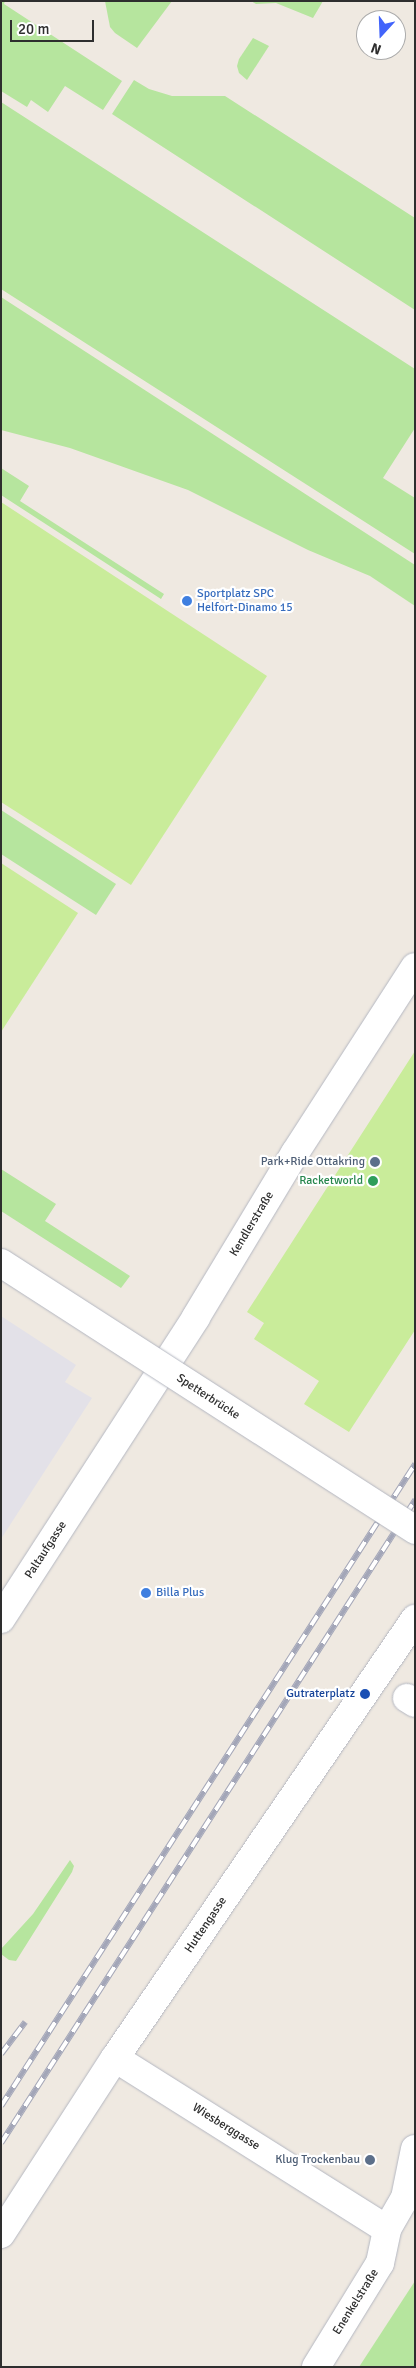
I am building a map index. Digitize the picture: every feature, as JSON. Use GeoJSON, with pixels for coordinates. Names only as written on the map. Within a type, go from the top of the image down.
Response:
{"type":"FeatureCollection","features":[{"type":"Feature","properties":{"kind":"street","name":"Kendlerstraße"},"geometry":{"type":"LineString","coordinates":[[90,1481],[196,1317],[295,1153],[415,967]]}},
{"type":"Feature","properties":{"kind":"street","name":"Spetterbrücke"},"geometry":{"type":"LineString","coordinates":[[1,1263],[415,1530]]}},
{"type":"Feature","properties":{"kind":"street","name":"Paltaufgasse"},"geometry":{"type":"LineString","coordinates":[[1,1618],[90,1481]]}},
{"type":"Feature","properties":{"kind":"street","name":"Huttengasse"},"geometry":{"type":"LineString","coordinates":[[1,2234],[115,2058],[415,1619]]}},
{"type":"Feature","properties":{"kind":"street","name":"Wiesberggasse"},"geometry":{"type":"LineString","coordinates":[[115,2058],[387,2229]]}},
{"type":"Feature","properties":{"kind":"street","name":"Enenkelstraße"},"geometry":{"type":"LineString","coordinates":[[316,2367],[375,2272],[387,2229],[405,2198],[415,2150]]}},
{"type":"Feature","properties":{"kind":"shaded area"},"geometry":{"type":"Polygon","coordinates":[[[1,1316],[76,1365],[65,1382],[92,1398],[1,1539],[1,1316]]]}},
{"type":"Feature","properties":{"kind":"green space"},"geometry":{"type":"Polygon","coordinates":[[[1,1],[5,1],[4,4],[122,81],[103,110],[65,86],[48,112],[31,100],[27,107],[1,91],[1,1]]]}},
{"type":"Feature","properties":{"kind":"green space"},"geometry":{"type":"Polygon","coordinates":[[[105,1],[172,1],[137,48],[115,33],[110,27],[105,1]]]}},
{"type":"Feature","properties":{"kind":"green space"},"geometry":{"type":"Polygon","coordinates":[[[251,1],[323,1],[313,18],[276,3],[256,4],[251,1]]]}},
{"type":"Feature","properties":{"kind":"green space"},"geometry":{"type":"Polygon","coordinates":[[[253,38],[269,46],[247,80],[239,73],[237,66],[239,59],[253,38]]]}},
{"type":"Feature","properties":{"kind":"green space"},"geometry":{"type":"Polygon","coordinates":[[[134,80],[149,89],[172,96],[225,96],[415,218],[415,310],[112,114],[134,80]]]}},
{"type":"Feature","properties":{"kind":"green space"},"geometry":{"type":"Polygon","coordinates":[[[1,102],[415,369],[415,428],[383,478],[415,498],[415,554],[1,289],[1,102]]]}},
{"type":"Feature","properties":{"kind":"green space"},"geometry":{"type":"Polygon","coordinates":[[[1,297],[415,565],[415,606],[370,576],[308,550],[188,490],[70,448],[1,430],[1,297]]]}},
{"type":"Feature","properties":{"kind":"green space"},"geometry":{"type":"Polygon","coordinates":[[[1,468],[29,486],[20,501],[164,594],[161,599],[1,495],[1,468]]]}},
{"type":"Feature","properties":{"kind":"green space"},"geometry":{"type":"Polygon","coordinates":[[[1,502],[267,676],[131,885],[1,802],[1,502]]]}},
{"type":"Feature","properties":{"kind":"green space"},"geometry":{"type":"Polygon","coordinates":[[[1,810],[116,884],[96,915],[1,854],[1,810]]]}},
{"type":"Feature","properties":{"kind":"green space"},"geometry":{"type":"Polygon","coordinates":[[[1,863],[78,913],[1,1032],[1,863]]]}},
{"type":"Feature","properties":{"kind":"green space","name":"Racketworld"},"geometry":{"type":"Polygon","coordinates":[[[415,1051],[415,1330],[349,1432],[304,1404],[319,1381],[254,1339],[264,1323],[247,1312],[415,1051]]]}},
{"type":"Feature","properties":{"kind":"green space"},"geometry":{"type":"Polygon","coordinates":[[[1,1169],[56,1204],[45,1221],[130,1276],[121,1288],[1,1211],[1,1169]]]}},
{"type":"Feature","properties":{"kind":"green space"},"geometry":{"type":"Polygon","coordinates":[[[70,1860],[74,1866],[72,1872],[16,1961],[9,1960],[1,1954],[1,1949],[33,1914],[70,1860]]]}},
{"type":"Feature","properties":{"kind":"green space"},"geometry":{"type":"Polygon","coordinates":[[[415,2281],[415,2367],[359,2367],[415,2281]]]}},
{"type":"Feature","properties":{"kind":"railway"},"geometry":{"type":"LineString","coordinates":[[1,2106],[415,1464]]}},
{"type":"Feature","properties":{"kind":"railway"},"geometry":{"type":"LineString","coordinates":[[1,2143],[415,1500]]}},
{"type":"Feature","properties":{"kind":"railway"},"geometry":{"type":"LineString","coordinates":[[1,2054],[25,2022]]}},
{"type":"Feature","properties":{"kind":"place","name":"Sportplatz SPC Helfort-Dinamo 15"},"geometry":{"type":"Point","coordinates":[187,601]}},
{"type":"Feature","properties":{"kind":"place","name":"Park+Ride Ottakring"},"geometry":{"type":"Point","coordinates":[375,1162]}},
{"type":"Feature","properties":{"kind":"place","name":"Racketworld"},"geometry":{"type":"Point","coordinates":[373,1181]}},
{"type":"Feature","properties":{"kind":"place","name":"Billa Plus"},"geometry":{"type":"Point","coordinates":[146,1593]}},
{"type":"Feature","properties":{"kind":"place","name":"Gutraterplatz"},"geometry":{"type":"Point","coordinates":[365,1694]}},
{"type":"Feature","properties":{"kind":"place","name":"Klug Trockenbau"},"geometry":{"type":"Point","coordinates":[370,2160]}}]}
